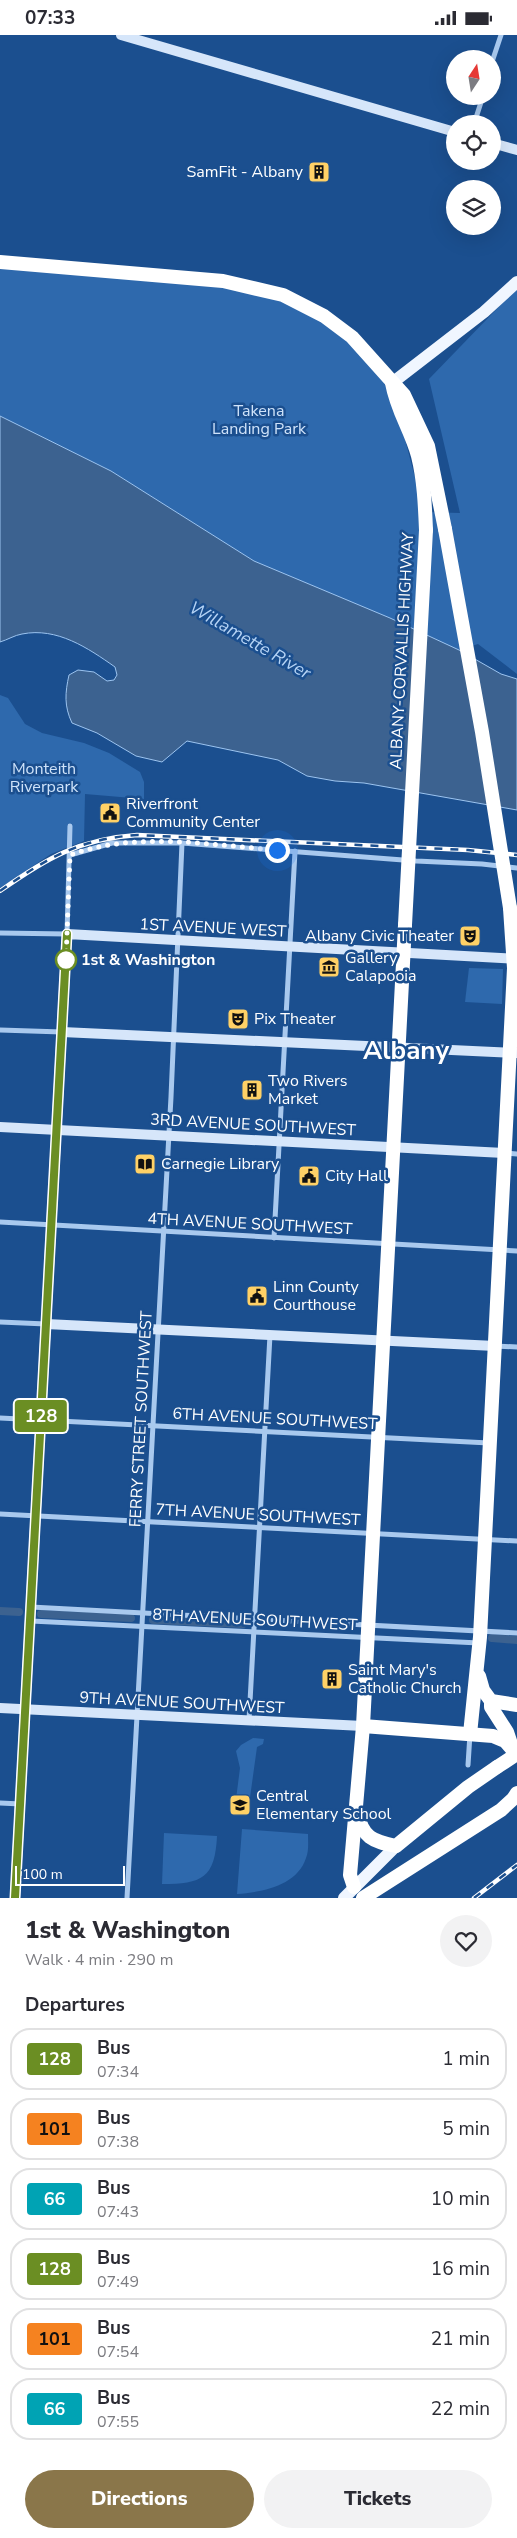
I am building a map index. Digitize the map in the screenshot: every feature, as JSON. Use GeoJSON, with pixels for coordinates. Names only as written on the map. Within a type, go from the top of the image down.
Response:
{"type":"FeatureCollection","features":[{"type":"Feature","properties":{"kind":"highway","name":"ALBANY-CORVALLIS HIGHWAY"},"geometry":{"type":"LineString","coordinates":[[0,262],[223,281],[269,291],[303,304],[336,324],[368,353],[404,395],[414,412],[428,446],[482,732],[510,908],[516,959],[511,1154],[500,1250],[477,1671],[470,1734]]}},
{"type":"Feature","properties":{"kind":"highway","name":"ALBANY-CORVALLIS HIGHWAY"},"geometry":{"type":"LineString","coordinates":[[358,1893],[350,1875],[363,1727],[366,1639],[426,530],[425,500],[418,457],[396,405],[392,383]]}},
{"type":"Feature","properties":{"kind":"highway"},"geometry":{"type":"LineString","coordinates":[[477,1671],[480,1684],[491,1701],[491,1707],[507,1732],[515,1752]]}},
{"type":"Feature","properties":{"kind":"highway"},"geometry":{"type":"LineString","coordinates":[[491,1701],[517,1705]]}},
{"type":"Feature","properties":{"kind":"highway"},"geometry":{"type":"LineString","coordinates":[[363,1727],[495,1736],[515,1752]]}},
{"type":"Feature","properties":{"kind":"highway"},"geometry":{"type":"LineString","coordinates":[[356,1807],[360,1827],[369,1838],[396,1846],[468,1787],[515,1752]]}},
{"type":"Feature","properties":{"kind":"highway"},"geometry":{"type":"LineString","coordinates":[[358,1893],[501,1810],[514,1799],[517,1793]]}},
{"type":"Feature","properties":{"kind":"main road"},"geometry":{"type":"LineString","coordinates":[[392,383],[470,323],[517,282]]}},
{"type":"Feature","properties":{"kind":"main road"},"geometry":{"type":"LineString","coordinates":[[344,1898],[358,1893],[396,1846]]}},
{"type":"Feature","properties":{"kind":"street"},"geometry":{"type":"LineString","coordinates":[[121,35],[446,129]]}},
{"type":"Feature","properties":{"kind":"street"},"geometry":{"type":"LineString","coordinates":[[496,50],[500,35]]}},
{"type":"Feature","properties":{"kind":"street"},"geometry":{"type":"LineString","coordinates":[[501,146],[517,150]]}},
{"type":"Feature","properties":{"kind":"street"},"geometry":{"type":"LineString","coordinates":[[15,1898],[57,1130],[67,934],[70,826]]}},
{"type":"Feature","properties":{"kind":"street"},"geometry":{"type":"LineString","coordinates":[[70,855],[112,843],[182,843],[416,861],[482,863],[517,868]]}},
{"type":"Feature","properties":{"kind":"street","name":"FERRY STREET SOUTHWEST"},"geometry":{"type":"LineString","coordinates":[[128,1898],[182,843]]}},
{"type":"Feature","properties":{"kind":"street"},"geometry":{"type":"LineString","coordinates":[[274,1238],[295,851]]}},
{"type":"Feature","properties":{"kind":"street","name":"1ST AVENUE WEST"},"geometry":{"type":"LineString","coordinates":[[0,933],[67,934],[516,959]]}},
{"type":"Feature","properties":{"kind":"street"},"geometry":{"type":"LineString","coordinates":[[0,1030],[513,1053]]}},
{"type":"Feature","properties":{"kind":"street","name":"3RD AVENUE SOUTHWEST"},"geometry":{"type":"LineString","coordinates":[[0,1127],[511,1154]]}},
{"type":"Feature","properties":{"kind":"street","name":"4TH AVENUE SOUTHWEST"},"geometry":{"type":"LineString","coordinates":[[0,1222],[517,1251]]}},
{"type":"Feature","properties":{"kind":"street"},"geometry":{"type":"LineString","coordinates":[[0,1321],[517,1347]]}},
{"type":"Feature","properties":{"kind":"street"},"geometry":{"type":"LineString","coordinates":[[249,1721],[270,1335]]}},
{"type":"Feature","properties":{"kind":"street","name":"6TH AVENUE SOUTHWEST"},"geometry":{"type":"LineString","coordinates":[[0,1418],[265,1430],[490,1443]]}},
{"type":"Feature","properties":{"kind":"street","name":"7TH AVENUE SOUTHWEST"},"geometry":{"type":"LineString","coordinates":[[0,1514],[517,1541]]}},
{"type":"Feature","properties":{"kind":"street","name":"8TH AVENUE SOUTHWEST"},"geometry":{"type":"LineString","coordinates":[[31,1607],[144,1611],[367,1624],[479,1637]]}},
{"type":"Feature","properties":{"kind":"street","name":"8TH AVENUE SOUTHWEST"},"geometry":{"type":"LineString","coordinates":[[30,1621],[366,1639],[479,1637]]}},
{"type":"Feature","properties":{"kind":"street"},"geometry":{"type":"LineString","coordinates":[[479,1637],[517,1633]]}},
{"type":"Feature","properties":{"kind":"street","name":"9TH AVENUE SOUTHWEST"},"geometry":{"type":"LineString","coordinates":[[0,1708],[363,1727]]}},
{"type":"Feature","properties":{"kind":"street"},"geometry":{"type":"LineString","coordinates":[[468,1765],[470,1734]]}},
{"type":"Feature","properties":{"kind":"street"},"geometry":{"type":"LineString","coordinates":[[0,1803],[20,1804]]}},
{"type":"Feature","properties":{"kind":"green space","name":"Takena Landing Park"},"geometry":{"type":"Polygon","coordinates":[[[0,262],[223,281],[324,316],[368,353],[396,405],[424,512],[460,513],[429,379],[517,288],[517,674],[478,644],[459,650],[254,561],[111,471],[0,416],[0,262]]]}},
{"type":"Feature","properties":{"kind":"green space","name":"Monteith Riverpark"},"geometry":{"type":"Polygon","coordinates":[[[0,695],[8,698],[25,724],[42,733],[84,743],[109,753],[140,772],[144,782],[144,799],[85,794],[84,841],[51,854],[0,888],[0,695]]]}},
{"type":"Feature","properties":{"kind":"green space"},"geometry":{"type":"Polygon","coordinates":[[[469,968],[503,969],[502,1004],[465,1002],[469,968]]]}},
{"type":"Feature","properties":{"kind":"green space"},"geometry":{"type":"Polygon","coordinates":[[[253,1738],[264,1739],[263,1744],[257,1747],[248,1812],[243,1813],[235,1807],[240,1768],[236,1751],[241,1745],[253,1738]]]}},
{"type":"Feature","properties":{"kind":"green space"},"geometry":{"type":"Polygon","coordinates":[[[242,1829],[308,1834],[308,1852],[301,1868],[287,1881],[277,1886],[237,1894],[242,1829]]]}},
{"type":"Feature","properties":{"kind":"green space"},"geometry":{"type":"Polygon","coordinates":[[[164,1833],[217,1836],[213,1861],[204,1876],[187,1882],[162,1884],[164,1833]]]}},
{"type":"Feature","properties":{"kind":"water","name":"Willamette River"},"geometry":{"type":"Polygon","coordinates":[[[0,416],[111,471],[254,561],[390,618],[459,650],[501,674],[517,679],[517,810],[364,783],[335,781],[307,776],[278,760],[187,741],[162,762],[136,756],[97,733],[72,723],[66,699],[69,675],[78,670],[94,672],[107,681],[114,680],[117,675],[115,667],[105,660],[83,646],[60,636],[35,633],[19,635],[0,642],[0,416]]]}},
{"type":"Feature","properties":{"kind":"waterway"},"geometry":{"type":"LineString","coordinates":[[0,1611],[19,1612]]}},
{"type":"Feature","properties":{"kind":"waterway"},"geometry":{"type":"LineString","coordinates":[[41,1614],[131,1618]]}},
{"type":"Feature","properties":{"kind":"waterway"},"geometry":{"type":"LineString","coordinates":[[153,1620],[243,1624]]}},
{"type":"Feature","properties":{"kind":"waterway"},"geometry":{"type":"LineString","coordinates":[[492,1638],[517,1640]]}},
{"type":"Feature","properties":{"kind":"railway"},"geometry":{"type":"LineString","coordinates":[[0,891],[33,869],[64,852],[98,841],[137,835],[468,850],[517,855]]}},
{"type":"Feature","properties":{"kind":"railway"},"geometry":{"type":"LineString","coordinates":[[474,1898],[517,1865]]}},
{"type":"Feature","properties":{"kind":"bus line","name":"128"},"geometry":{"type":"LineString","coordinates":[[15,1898],[67,934]]}},
{"type":"Feature","properties":{"kind":"place","name":"SamFit - Albany"},"geometry":{"type":"Point","coordinates":[319,172]}},
{"type":"Feature","properties":{"kind":"place","name":"Riverfront Community Center"},"geometry":{"type":"Point","coordinates":[110,813]}},
{"type":"Feature","properties":{"kind":"place","name":"Albany Civic Theater"},"geometry":{"type":"Point","coordinates":[470,936]}},
{"type":"Feature","properties":{"kind":"place","name":"1st & Washington"},"geometry":{"type":"Point","coordinates":[66,960]}},
{"type":"Feature","properties":{"kind":"place","name":"Gallery Calapooia"},"geometry":{"type":"Point","coordinates":[329,967]}},
{"type":"Feature","properties":{"kind":"place","name":"Pix Theater"},"geometry":{"type":"Point","coordinates":[238,1019]}},
{"type":"Feature","properties":{"kind":"place","name":"Two Rivers Market"},"geometry":{"type":"Point","coordinates":[252,1090]}},
{"type":"Feature","properties":{"kind":"place","name":"Carnegie Library"},"geometry":{"type":"Point","coordinates":[145,1164]}},
{"type":"Feature","properties":{"kind":"place","name":"City Hall"},"geometry":{"type":"Point","coordinates":[309,1176]}},
{"type":"Feature","properties":{"kind":"place","name":"Linn County Courthouse"},"geometry":{"type":"Point","coordinates":[257,1296]}},
{"type":"Feature","properties":{"kind":"place","name":"Saint Mary's Catholic Church"},"geometry":{"type":"Point","coordinates":[332,1679]}},
{"type":"Feature","properties":{"kind":"place","name":"Central Elementary School"},"geometry":{"type":"Point","coordinates":[240,1805]}},
{"type":"Feature","properties":{"kind":"district","name":"Albany"},"geometry":{"type":"Point","coordinates":[406,1050]}},
{"type":"Feature","properties":{"kind":"route"},"geometry":{"type":"LineString","coordinates":[[66,960],[70,855],[91,847],[123,842],[182,843],[277,850]]}}]}
